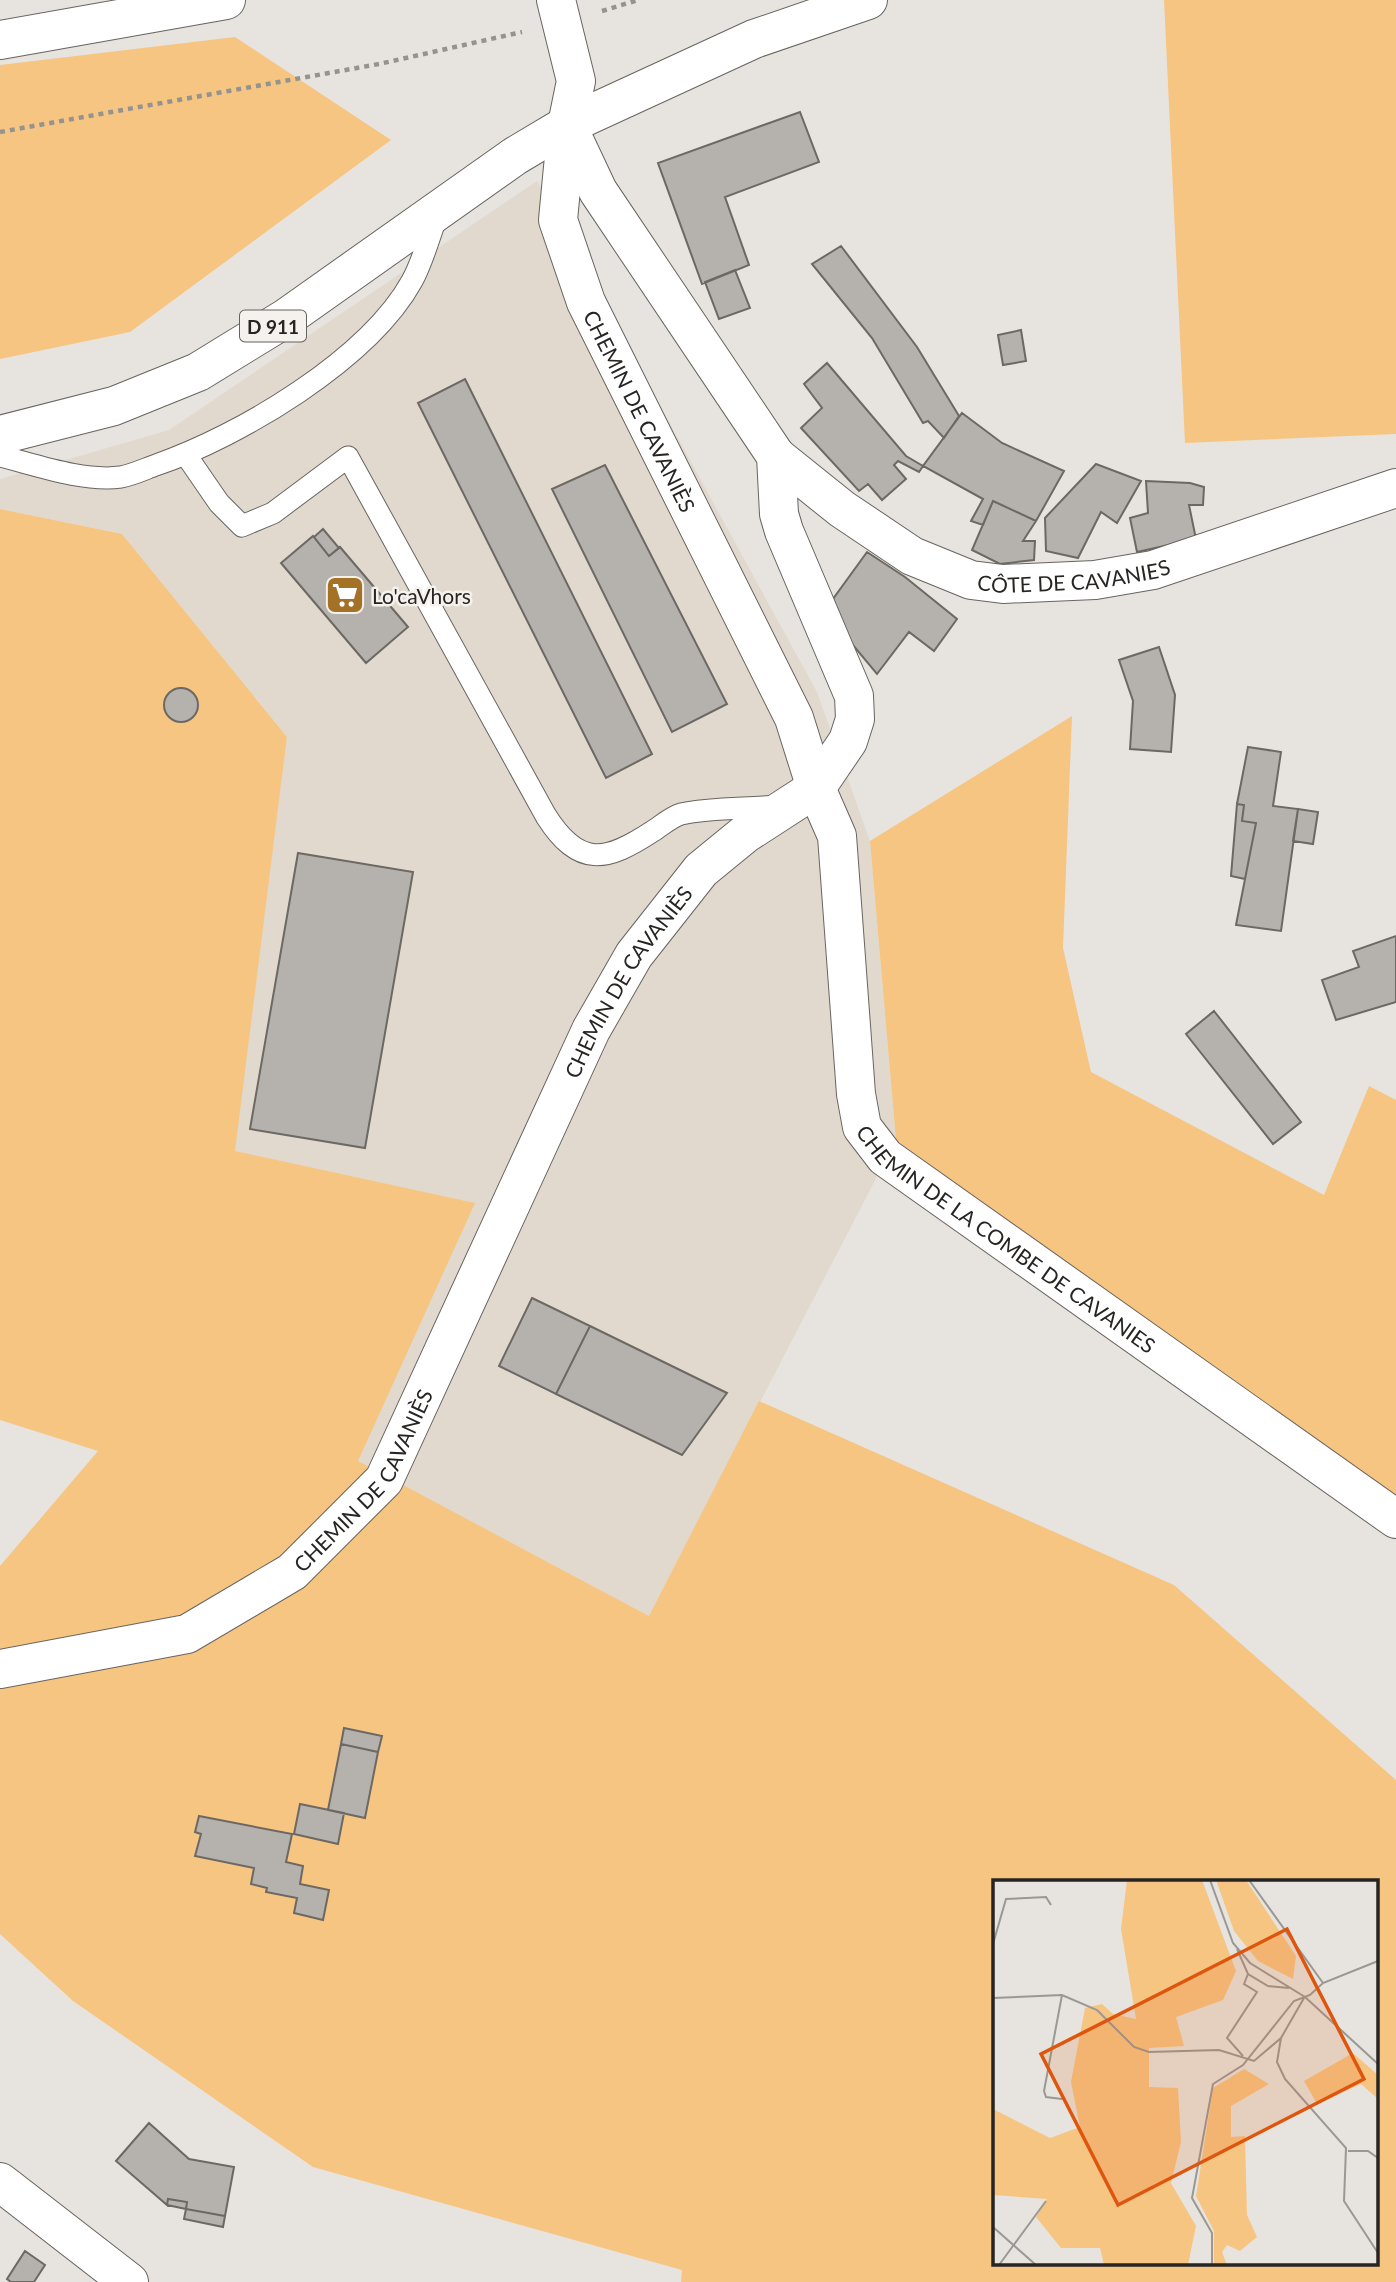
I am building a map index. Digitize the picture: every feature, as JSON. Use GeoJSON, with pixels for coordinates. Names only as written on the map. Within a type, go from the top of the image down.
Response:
{"type":"FeatureCollection","features":[{"type":"Feature","properties":{"kind":"street"},"geometry":{"type":"LineString","coordinates":[[0,40],[226,0]]}},
{"type":"Feature","properties":{"kind":"street","name":"D 911"},"geometry":{"type":"LineString","coordinates":[[0,435],[114,406],[198,372],[286,317],[515,156],[567,125],[754,40],[868,0]]}},
{"type":"Feature","properties":{"kind":"street","name":"CHEMIN DE CAVANIÈS"},"geometry":{"type":"LineString","coordinates":[[0,1669],[187,1634],[292,1572],[384,1480],[591,1030],[634,955],[701,870],[745,834],[803,797],[794,718],[586,302],[558,220],[567,125],[576,81],[560,11]]}},
{"type":"Feature","properties":{"kind":"street"},"geometry":{"type":"LineString","coordinates":[[567,125],[598,191],[776,456],[779,514],[784,531],[854,696],[855,719],[848,741],[803,797]]}},
{"type":"Feature","properties":{"kind":"street","name":"CÔTE DE CAVANIES"},"geometry":{"type":"LineString","coordinates":[[776,456],[842,509],[912,556],[971,580],[1003,584],[1095,580],[1153,570],[1396,488]]}},
{"type":"Feature","properties":{"kind":"street","name":"CHEMIN DE LA COMBE DE CAVANIES"},"geometry":{"type":"LineString","coordinates":[[803,797],[837,836],[856,1094],[862,1127],[885,1157],[1396,1519]]}},
{"type":"Feature","properties":{"kind":"street"},"geometry":{"type":"LineString","coordinates":[[0,2182],[129,2282]]}},
{"type":"Feature","properties":{"kind":"lane"},"geometry":{"type":"LineString","coordinates":[[0,456],[66,474],[120,477],[186,455],[276,406],[347,356],[391,310],[413,280],[439,210]]}},
{"type":"Feature","properties":{"kind":"lane"},"geometry":{"type":"LineString","coordinates":[[186,455],[219,503],[242,526],[273,513],[348,457],[547,816],[561,839],[580,852],[602,855],[625,849],[679,815],[803,797]]}},
{"type":"Feature","properties":{"kind":"path"},"geometry":{"type":"LineString","coordinates":[[0,132],[379,64],[560,11]]}},
{"type":"Feature","properties":{"kind":"shaded area"},"geometry":{"type":"Polygon","coordinates":[[[1164,0],[1396,0],[1396,434],[1185,443],[1164,0]]]}},
{"type":"Feature","properties":{"kind":"shaded area"},"geometry":{"type":"Polygon","coordinates":[[[235,37],[391,140],[130,332],[0,359],[0,65],[235,37]]]}},
{"type":"Feature","properties":{"kind":"shaded area"},"geometry":{"type":"Polygon","coordinates":[[[537,181],[817,692],[870,841],[896,1140],[649,1616],[357,1461],[474,1203],[234,1151],[287,737],[122,534],[0,509],[0,479],[169,430],[537,181]]]}},
{"type":"Feature","properties":{"kind":"shaded area"},"geometry":{"type":"Polygon","coordinates":[[[0,509],[122,534],[287,737],[235,1151],[475,1203],[358,1461],[649,1616],[759,1401],[1174,1585],[1396,1780],[1396,2282],[681,2282],[682,2270],[313,2167],[73,2001],[0,1934],[0,1566],[98,1451],[0,1420],[0,509]]]}},
{"type":"Feature","properties":{"kind":"shaded area"},"geometry":{"type":"Polygon","coordinates":[[[1072,716],[1063,948],[1091,1072],[1324,1195],[1369,1086],[1396,1100],[1396,1508],[896,1140],[870,841],[1072,716]]]}},
{"type":"Feature","properties":{"kind":"building"},"geometry":{"type":"Polygon","coordinates":[[[800,112],[819,162],[725,197],[749,265],[702,284],[658,163],[800,112]]]}},
{"type":"Feature","properties":{"kind":"building"},"geometry":{"type":"Polygon","coordinates":[[[841,246],[917,347],[959,416],[944,438],[928,421],[923,423],[872,338],[812,264],[841,246]]]}},
{"type":"Feature","properties":{"kind":"building"},"geometry":{"type":"Polygon","coordinates":[[[735,270],[750,308],[719,319],[705,282],[735,270]]]}},
{"type":"Feature","properties":{"kind":"building"},"geometry":{"type":"Polygon","coordinates":[[[1021,330],[1026,361],[1003,365],[998,335],[1021,330]]]}},
{"type":"Feature","properties":{"kind":"building"},"geometry":{"type":"Polygon","coordinates":[[[827,363],[906,456],[923,466],[919,472],[898,461],[894,465],[906,479],[882,500],[868,484],[859,491],[801,428],[822,408],[804,384],[827,363]]]}},
{"type":"Feature","properties":{"kind":"building"},"geometry":{"type":"Polygon","coordinates":[[[465,379],[652,754],[606,778],[418,403],[465,379]]]}},
{"type":"Feature","properties":{"kind":"building"},"geometry":{"type":"Polygon","coordinates":[[[962,413],[1002,443],[1064,471],[1036,521],[993,501],[983,525],[971,521],[983,499],[923,466],[962,413]]]}},
{"type":"Feature","properties":{"kind":"building"},"geometry":{"type":"Polygon","coordinates":[[[1096,464],[1141,481],[1117,523],[1101,512],[1078,558],[1046,551],[1045,518],[1096,464]]]}},
{"type":"Feature","properties":{"kind":"building"},"geometry":{"type":"Polygon","coordinates":[[[605,465],[727,704],[672,732],[552,489],[605,465]]]}},
{"type":"Feature","properties":{"kind":"building"},"geometry":{"type":"Polygon","coordinates":[[[1146,481],[1190,483],[1204,487],[1203,505],[1189,505],[1196,539],[1137,552],[1130,518],[1148,513],[1146,481]]]}},
{"type":"Feature","properties":{"kind":"building"},"geometry":{"type":"Polygon","coordinates":[[[993,501],[1036,521],[1023,541],[1035,541],[1034,560],[1000,564],[972,550],[993,501]]]}},
{"type":"Feature","properties":{"kind":"building"},"geometry":{"type":"Polygon","coordinates":[[[323,529],[339,548],[329,556],[314,537],[323,529]]]}},
{"type":"Feature","properties":{"kind":"building","name":"Lo'caVhors"},"geometry":{"type":"Polygon","coordinates":[[[313,536],[329,556],[340,547],[408,627],[366,663],[281,563],[313,536]]]}},
{"type":"Feature","properties":{"kind":"building"},"geometry":{"type":"Polygon","coordinates":[[[867,552],[905,577],[957,619],[934,651],[909,632],[877,674],[847,638],[833,599],[867,552]]]}},
{"type":"Feature","properties":{"kind":"building"},"geometry":{"type":"Polygon","coordinates":[[[1159,647],[1175,695],[1171,752],[1130,749],[1133,701],[1119,660],[1159,647]]]}},
{"type":"Feature","properties":{"kind":"building"},"geometry":{"type":"Polygon","coordinates":[[[181,688],[193,693],[198,705],[193,717],[181,722],[169,717],[164,705],[169,693],[181,688]]]}},
{"type":"Feature","properties":{"kind":"building"},"geometry":{"type":"Polygon","coordinates":[[[1248,747],[1281,752],[1273,806],[1298,809],[1281,931],[1236,925],[1256,823],[1242,821],[1244,805],[1237,804],[1248,747]]]}},
{"type":"Feature","properties":{"kind":"building"},"geometry":{"type":"Polygon","coordinates":[[[1237,804],[1244,805],[1242,821],[1256,823],[1245,879],[1231,876],[1237,804]]]}},
{"type":"Feature","properties":{"kind":"building"},"geometry":{"type":"Polygon","coordinates":[[[1298,809],[1318,812],[1313,844],[1293,841],[1298,809]]]}},
{"type":"Feature","properties":{"kind":"building"},"geometry":{"type":"Polygon","coordinates":[[[298,853],[413,872],[365,1148],[250,1129],[298,853]]]}},
{"type":"Feature","properties":{"kind":"building"},"geometry":{"type":"Polygon","coordinates":[[[1396,936],[1396,1002],[1336,1020],[1322,980],[1359,967],[1353,951],[1396,936]]]}},
{"type":"Feature","properties":{"kind":"building"},"geometry":{"type":"Polygon","coordinates":[[[1214,1011],[1301,1122],[1273,1144],[1186,1034],[1214,1011]]]}},
{"type":"Feature","properties":{"kind":"building"},"geometry":{"type":"Polygon","coordinates":[[[532,1298],[590,1326],[556,1394],[499,1366],[532,1298]]]}},
{"type":"Feature","properties":{"kind":"building"},"geometry":{"type":"Polygon","coordinates":[[[590,1326],[727,1393],[682,1455],[556,1394],[590,1326]]]}},
{"type":"Feature","properties":{"kind":"building"},"geometry":{"type":"Polygon","coordinates":[[[344,1728],[382,1736],[378,1752],[341,1744],[344,1728]]]}},
{"type":"Feature","properties":{"kind":"building"},"geometry":{"type":"Polygon","coordinates":[[[341,1744],[378,1752],[365,1818],[328,1810],[341,1744]]]}},
{"type":"Feature","properties":{"kind":"building"},"geometry":{"type":"Polygon","coordinates":[[[300,1804],[344,1813],[338,1844],[294,1834],[300,1804]]]}},
{"type":"Feature","properties":{"kind":"building"},"geometry":{"type":"Polygon","coordinates":[[[199,1816],[292,1834],[286,1862],[303,1866],[300,1884],[329,1890],[323,1920],[294,1913],[297,1898],[266,1892],[267,1888],[251,1884],[254,1868],[195,1856],[201,1834],[195,1832],[199,1816]]]}},
{"type":"Feature","properties":{"kind":"building"},"geometry":{"type":"Polygon","coordinates":[[[149,2123],[189,2159],[234,2167],[225,2216],[186,2209],[187,2202],[168,2199],[167,2205],[116,2161],[149,2123]]]}},
{"type":"Feature","properties":{"kind":"building"},"geometry":{"type":"Polygon","coordinates":[[[168,2199],[187,2202],[186,2209],[167,2205],[168,2199]]]}},
{"type":"Feature","properties":{"kind":"building"},"geometry":{"type":"Polygon","coordinates":[[[186,2209],[225,2216],[223,2227],[184,2219],[186,2209]]]}},
{"type":"Feature","properties":{"kind":"building"},"geometry":{"type":"Polygon","coordinates":[[[25,2251],[45,2265],[34,2282],[11,2282],[7,2279],[25,2251]]]}},
{"type":"Feature","properties":{"kind":"place","name":"Lo'caVhors"},"geometry":{"type":"Point","coordinates":[345,595]}}]}
